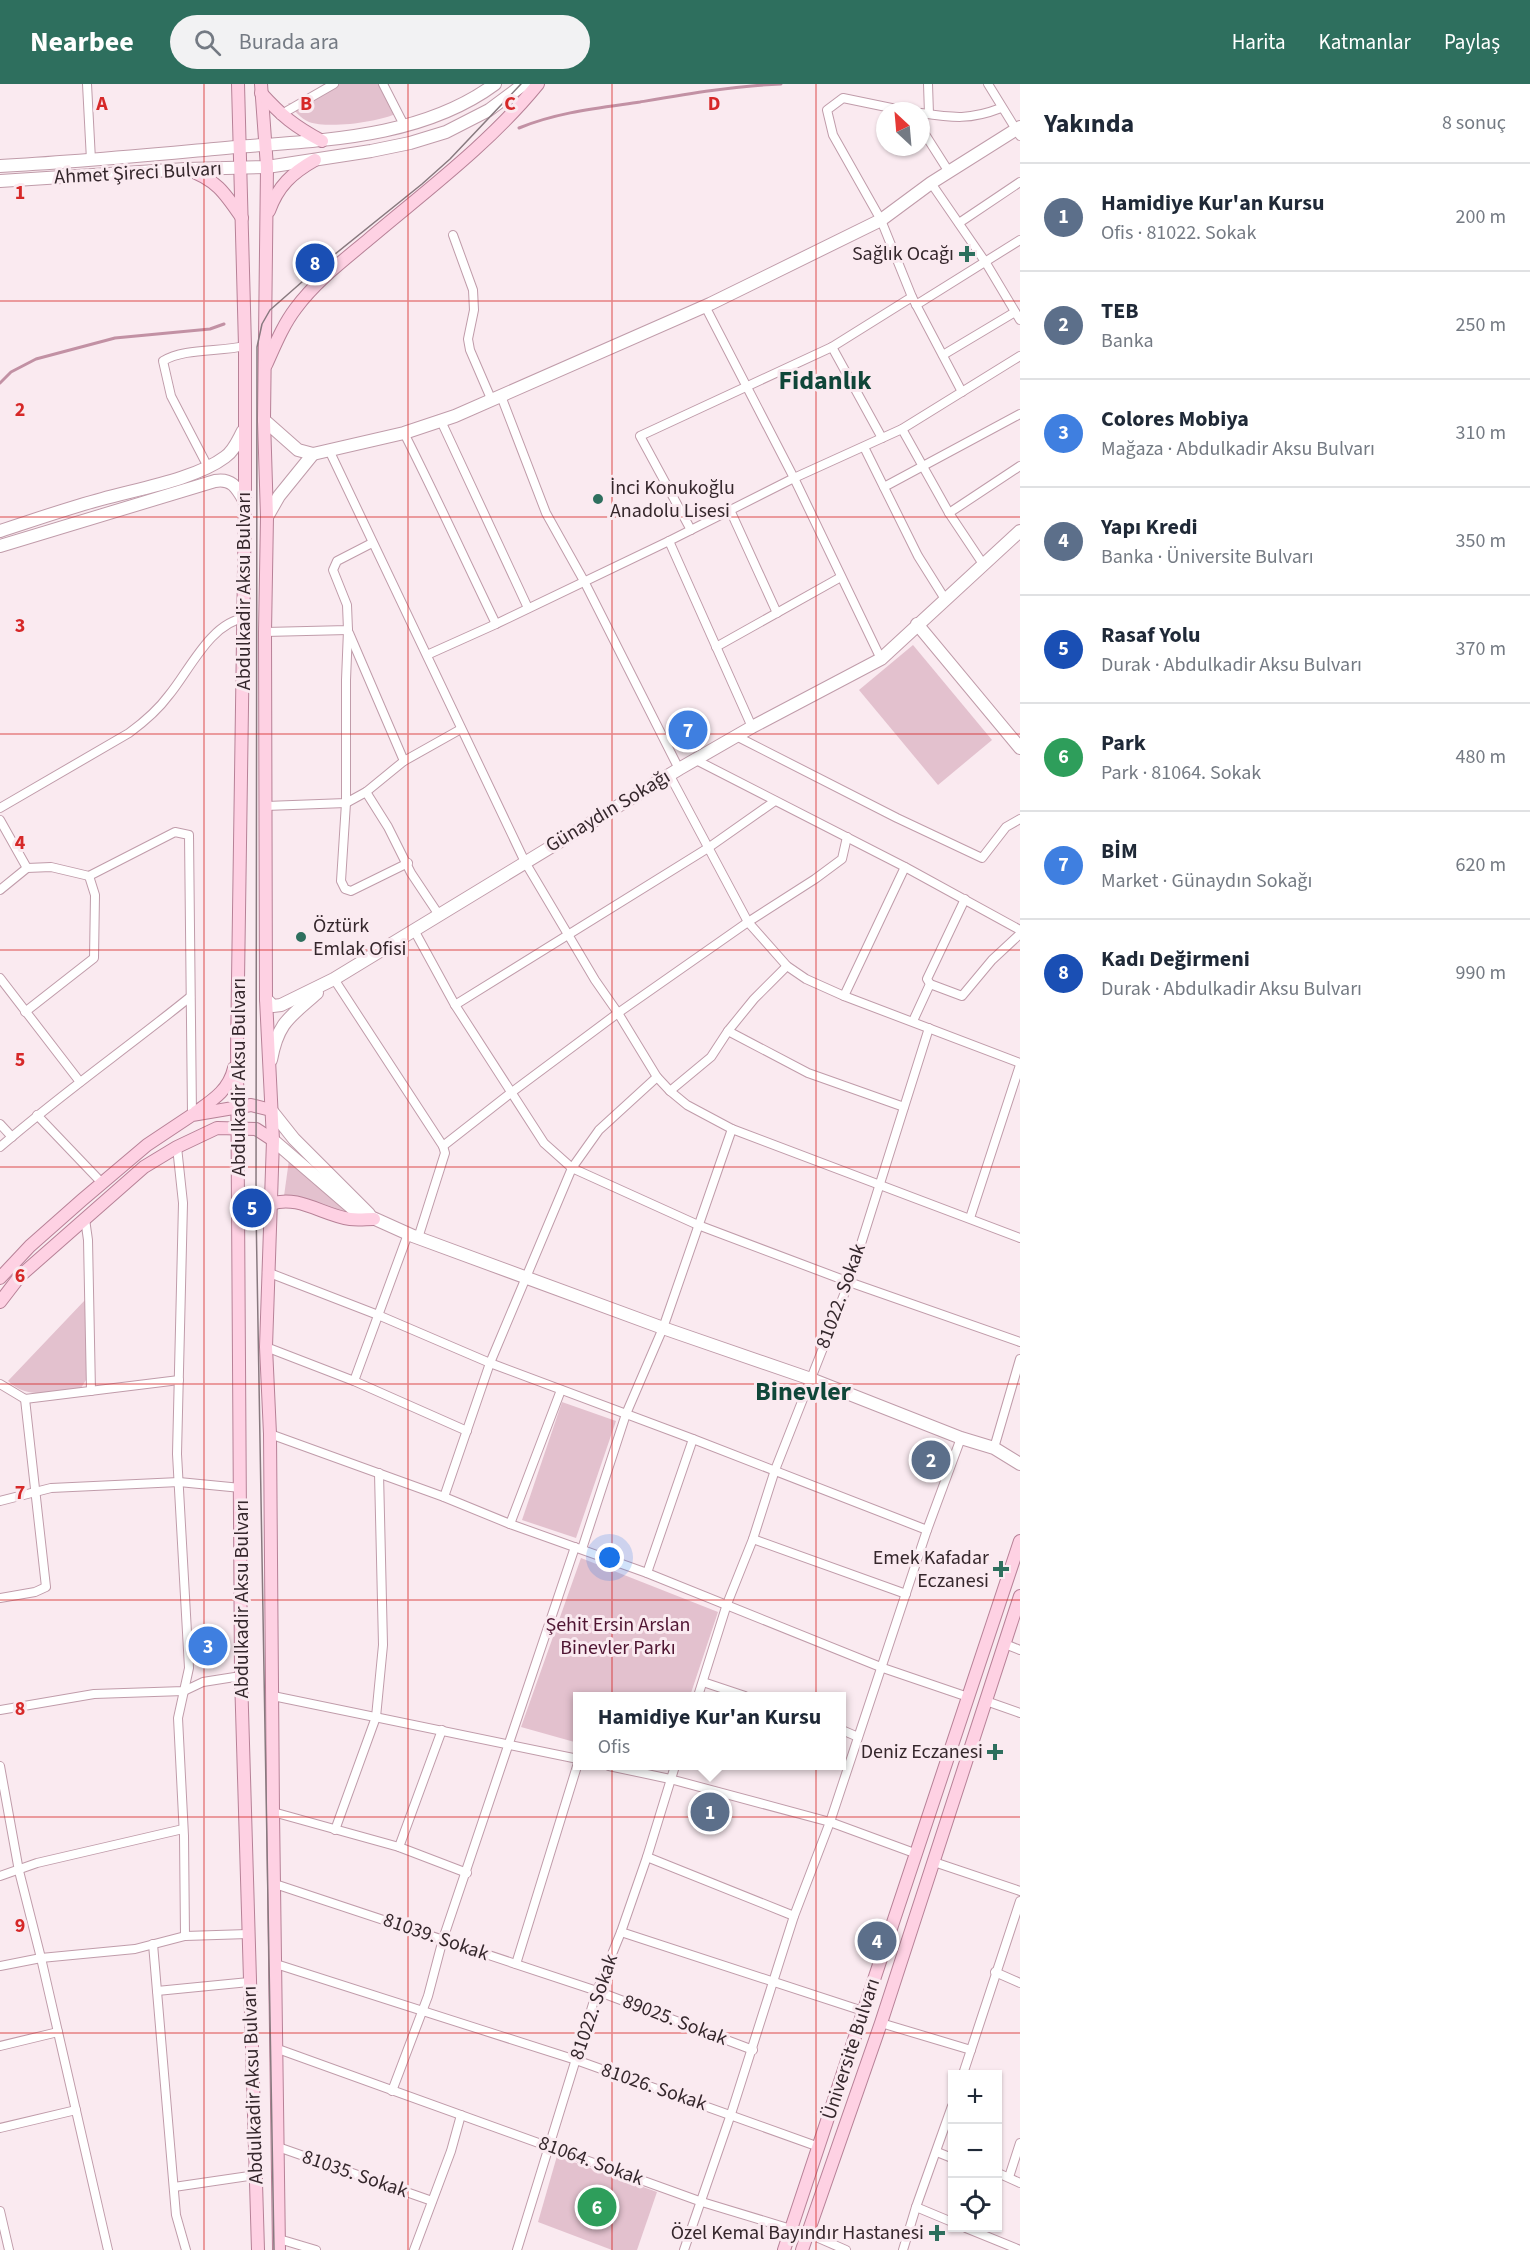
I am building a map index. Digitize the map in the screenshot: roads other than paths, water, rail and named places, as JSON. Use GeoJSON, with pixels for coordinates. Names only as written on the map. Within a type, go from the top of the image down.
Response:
{"type":"FeatureCollection","features":[{"type":"Feature","properties":{"kind":"main road","name":"Abdulkadir Aksu Bulvarı"},"geometry":{"type":"LineString","coordinates":[[238,84],[245,346],[243,431],[245,618],[237,1049],[241,1676],[258,2250]]}},
{"type":"Feature","properties":{"kind":"main road"},"geometry":{"type":"LineString","coordinates":[[264,369],[282,329],[294,309],[308,293],[492,134],[515,113],[538,84]]}},
{"type":"Feature","properties":{"kind":"main road"},"geometry":{"type":"LineString","coordinates":[[261,88],[280,115],[295,127],[322,141]]}},
{"type":"Feature","properties":{"kind":"main road"},"geometry":{"type":"LineString","coordinates":[[261,88],[267,167],[264,369],[267,517],[266,999],[273,1140],[266,1347],[270,1434],[279,2245]]}},
{"type":"Feature","properties":{"kind":"main road"},"geometry":{"type":"LineString","coordinates":[[265,220],[272,202],[287,178],[315,160]]}},
{"type":"Feature","properties":{"kind":"main road"},"geometry":{"type":"LineString","coordinates":[[186,169],[205,175],[213,181],[229,198],[242,218]]}},
{"type":"Feature","properties":{"kind":"main road"},"geometry":{"type":"LineString","coordinates":[[0,1278],[30,1246],[147,1145],[220,1095],[228,1085],[237,1049]]}},
{"type":"Feature","properties":{"kind":"main road"},"geometry":{"type":"LineString","coordinates":[[192,1115],[251,1105],[271,1110]]}},
{"type":"Feature","properties":{"kind":"main road"},"geometry":{"type":"LineString","coordinates":[[0,1302],[20,1276],[144,1167],[177,1147],[216,1128],[256,1129],[273,1140]]}},
{"type":"Feature","properties":{"kind":"main road"},"geometry":{"type":"LineString","coordinates":[[271,1204],[280,1201],[297,1202],[349,1219],[374,1219]]}},
{"type":"Feature","properties":{"kind":"main road","name":"Üniversite Bulvarı"},"geometry":{"type":"LineString","coordinates":[[784,2250],[1020,1541]]}},
{"type":"Feature","properties":{"kind":"main road","name":"Üniversite Bulvarı"},"geometry":{"type":"LineString","coordinates":[[802,2250],[881,2023],[1020,1596]]}},
{"type":"Feature","properties":{"kind":"street"},"geometry":{"type":"LineString","coordinates":[[87,84],[91,160]]}},
{"type":"Feature","properties":{"kind":"street"},"geometry":{"type":"LineString","coordinates":[[280,115],[334,84]]}},
{"type":"Feature","properties":{"kind":"street"},"geometry":{"type":"LineString","coordinates":[[383,84],[404,124]]}},
{"type":"Feature","properties":{"kind":"street"},"geometry":{"type":"LineString","coordinates":[[0,166],[322,141],[404,124],[442,113],[483,93],[495,84]]}},
{"type":"Feature","properties":{"kind":"street","name":"Ahmet Şireci Bulvarı"},"geometry":{"type":"LineString","coordinates":[[0,181],[186,169],[267,167],[410,143],[446,132],[489,110],[524,84]]}},
{"type":"Feature","properties":{"kind":"street"},"geometry":{"type":"LineString","coordinates":[[926,102],[928,84]]}},
{"type":"Feature","properties":{"kind":"street"},"geometry":{"type":"LineString","coordinates":[[264,420],[298,450],[313,454],[404,433],[496,399],[705,306],[882,220],[931,183],[1018,131],[1001,108],[988,84]]}},
{"type":"Feature","properties":{"kind":"street"},"geometry":{"type":"LineString","coordinates":[[876,105],[843,98],[827,110],[833,135],[882,220],[914,301],[962,392]]}},
{"type":"Feature","properties":{"kind":"street"},"geometry":{"type":"LineString","coordinates":[[930,115],[958,118],[982,115],[1001,108]]}},
{"type":"Feature","properties":{"kind":"street"},"geometry":{"type":"LineString","coordinates":[[930,142],[949,172]]}},
{"type":"Feature","properties":{"kind":"street"},"geometry":{"type":"LineString","coordinates":[[959,223],[1020,182]]}},
{"type":"Feature","properties":{"kind":"street"},"geometry":{"type":"LineString","coordinates":[[931,183],[986,263],[1015,313]]}},
{"type":"Feature","properties":{"kind":"street"},"geometry":{"type":"LineString","coordinates":[[453,235],[473,290],[474,310],[468,339],[470,350],[496,399],[546,513],[584,581],[708,848],[748,922],[787,966],[806,979],[1020,1064],[970,1218]]}},
{"type":"Feature","properties":{"kind":"street"},"geometry":{"type":"LineString","coordinates":[[691,530],[640,436],[832,347],[986,263],[1020,240]]}},
{"type":"Feature","properties":{"kind":"street"},"geometry":{"type":"LineString","coordinates":[[943,355],[1015,313],[1020,300]]}},
{"type":"Feature","properties":{"kind":"street"},"geometry":{"type":"LineString","coordinates":[[705,306],[794,478],[881,659]]}},
{"type":"Feature","properties":{"kind":"street"},"geometry":{"type":"LineString","coordinates":[[224,479],[224,469],[212,464],[171,396],[164,361],[173,355],[183,353],[245,346]]}},
{"type":"Feature","properties":{"kind":"street"},"geometry":{"type":"LineString","coordinates":[[832,347],[882,438]]}},
{"type":"Feature","properties":{"kind":"street"},"geometry":{"type":"LineString","coordinates":[[427,655],[669,542],[794,478],[902,429],[1020,356]]}},
{"type":"Feature","properties":{"kind":"street"},"geometry":{"type":"LineString","coordinates":[[884,487],[1020,414]]}},
{"type":"Feature","properties":{"kind":"street"},"geometry":{"type":"LineString","coordinates":[[441,421],[528,608]]}},
{"type":"Feature","properties":{"kind":"street"},"geometry":{"type":"LineString","coordinates":[[902,429],[949,513],[983,564]]}},
{"type":"Feature","properties":{"kind":"street"},"geometry":{"type":"LineString","coordinates":[[0,531],[180,477],[212,464],[226,457],[243,431]]}},
{"type":"Feature","properties":{"kind":"street"},"geometry":{"type":"LineString","coordinates":[[404,433],[496,624]]}},
{"type":"Feature","properties":{"kind":"street"},"geometry":{"type":"LineString","coordinates":[[864,447],[918,556],[945,599]]}},
{"type":"Feature","properties":{"kind":"street"},"geometry":{"type":"LineString","coordinates":[[330,450],[372,543],[525,862],[568,936],[657,1077],[687,1105],[732,1129],[1020,1238]]}},
{"type":"Feature","properties":{"kind":"street"},"geometry":{"type":"LineString","coordinates":[[267,517],[279,496],[313,454]]}},
{"type":"Feature","properties":{"kind":"street"},"geometry":{"type":"LineString","coordinates":[[949,513],[1020,466]]}},
{"type":"Feature","properties":{"kind":"street"},"geometry":{"type":"LineString","coordinates":[[0,546],[224,479],[233,483],[245,502]]}},
{"type":"Feature","properties":{"kind":"street"},"geometry":{"type":"LineString","coordinates":[[730,510],[777,613]]}},
{"type":"Feature","properties":{"kind":"street","name":"Günaydın Sokağı"},"geometry":{"type":"LineString","coordinates":[[334,979],[674,771],[881,659],[1020,531]]}},
{"type":"Feature","properties":{"kind":"street"},"geometry":{"type":"LineString","coordinates":[[669,542],[752,727]]}},
{"type":"Feature","properties":{"kind":"street"},"geometry":{"type":"LineString","coordinates":[[372,543],[337,561],[333,570],[347,605],[348,630],[346,803],[341,881],[345,889],[351,891],[408,863]]}},
{"type":"Feature","properties":{"kind":"street"},"geometry":{"type":"LineString","coordinates":[[716,646],[841,577]]}},
{"type":"Feature","properties":{"kind":"street"},"geometry":{"type":"LineString","coordinates":[[0,808],[143,722],[170,695],[215,633],[230,622],[245,618]]}},
{"type":"Feature","properties":{"kind":"street"},"geometry":{"type":"LineString","coordinates":[[917,624],[1020,748]]}},
{"type":"Feature","properties":{"kind":"street"},"geometry":{"type":"LineString","coordinates":[[265,632],[348,630]]}},
{"type":"Feature","properties":{"kind":"street"},"geometry":{"type":"LineString","coordinates":[[348,630],[404,760]]}},
{"type":"Feature","properties":{"kind":"street"},"geometry":{"type":"LineString","coordinates":[[266,806],[346,803],[366,792],[404,760],[461,729]]}},
{"type":"Feature","properties":{"kind":"street"},"geometry":{"type":"LineString","coordinates":[[736,736],[897,818],[982,858],[1006,827],[1020,819]]}},
{"type":"Feature","properties":{"kind":"street"},"geometry":{"type":"LineString","coordinates":[[696,760],[905,867],[1020,930]]}},
{"type":"Feature","properties":{"kind":"street"},"geometry":{"type":"LineString","coordinates":[[366,792],[408,863],[411,873],[439,915]]}},
{"type":"Feature","properties":{"kind":"street"},"geometry":{"type":"LineString","coordinates":[[455,1005],[708,848],[775,801]]}},
{"type":"Feature","properties":{"kind":"street"},"geometry":{"type":"LineString","coordinates":[[0,820],[27,868]]}},
{"type":"Feature","properties":{"kind":"street"},"geometry":{"type":"LineString","coordinates":[[0,890],[27,868],[51,867],[89,876],[175,832],[189,835],[192,1115]]}},
{"type":"Feature","properties":{"kind":"street"},"geometry":{"type":"LineString","coordinates":[[443,1146],[618,1012],[842,859],[847,837]]}},
{"type":"Feature","properties":{"kind":"street"},"geometry":{"type":"LineString","coordinates":[[844,996],[905,867]]}},
{"type":"Feature","properties":{"kind":"street"},"geometry":{"type":"LineString","coordinates":[[25,1012],[94,958],[96,894],[89,876]]}},
{"type":"Feature","properties":{"kind":"street"},"geometry":{"type":"LineString","coordinates":[[965,899],[927,979],[930,984],[962,996],[992,960],[1020,934]]}},
{"type":"Feature","properties":{"kind":"street"},"geometry":{"type":"LineString","coordinates":[[414,930],[455,1005],[544,1143],[572,1168],[698,1225],[849,1282],[1020,1342]]}},
{"type":"Feature","properties":{"kind":"street"},"geometry":{"type":"LineString","coordinates":[[670,1091],[711,1057],[728,1031],[754,999],[787,966]]}},
{"type":"Feature","properties":{"kind":"street"},"geometry":{"type":"LineString","coordinates":[[0,978],[80,1082]]}},
{"type":"Feature","properties":{"kind":"street"},"geometry":{"type":"LineString","coordinates":[[266,999],[273,1006],[281,1005],[334,979]]}},
{"type":"Feature","properties":{"kind":"street"},"geometry":{"type":"LineString","coordinates":[[270,1070],[275,1040],[284,1021],[334,979]]}},
{"type":"Feature","properties":{"kind":"street"},"geometry":{"type":"LineString","coordinates":[[334,979],[443,1146],[445,1153],[413,1236],[378,1315],[354,1381]]}},
{"type":"Feature","properties":{"kind":"street"},"geometry":{"type":"LineString","coordinates":[[913,1021],[930,984]]}},
{"type":"Feature","properties":{"kind":"street"},"geometry":{"type":"LineString","coordinates":[[0,1147],[37,1114],[190,997]]}},
{"type":"Feature","properties":{"kind":"street","name":"81022. Sokak"},"geometry":{"type":"LineString","coordinates":[[699,1692],[727,1604],[849,1282],[928,1028]]}},
{"type":"Feature","properties":{"kind":"street"},"geometry":{"type":"LineString","coordinates":[[728,1031],[808,1073],[904,1107]]}},
{"type":"Feature","properties":{"kind":"street"},"geometry":{"type":"LineString","coordinates":[[444,1497],[490,1364],[572,1168],[599,1130],[657,1077]]}},
{"type":"Feature","properties":{"kind":"street"},"geometry":{"type":"LineString","coordinates":[[271,1110],[294,1139],[374,1219]]}},
{"type":"Feature","properties":{"kind":"street"},"geometry":{"type":"LineString","coordinates":[[37,1114],[102,1183]]}},
{"type":"Feature","properties":{"kind":"street"},"geometry":{"type":"LineString","coordinates":[[0,1124],[12,1137]]}},
{"type":"Feature","properties":{"kind":"street"},"geometry":{"type":"LineString","coordinates":[[392,2091],[434,1976],[443,1938],[467,1873],[508,1743],[626,1414],[663,1328],[732,1129]]}},
{"type":"Feature","properties":{"kind":"street"},"geometry":{"type":"LineString","coordinates":[[273,1140],[353,1209],[413,1236],[526,1279],[811,1379],[961,1438],[994,1448],[1014,1458],[1020,1464]]}},
{"type":"Feature","properties":{"kind":"street"},"geometry":{"type":"LineString","coordinates":[[177,1147],[183,1203],[179,1482],[189,1668],[177,1718],[186,1935]]}},
{"type":"Feature","properties":{"kind":"street"},"geometry":{"type":"LineString","coordinates":[[85,1219],[88,1240],[92,1391]]}},
{"type":"Feature","properties":{"kind":"street"},"geometry":{"type":"LineString","coordinates":[[267,1272],[378,1315],[490,1364],[776,1470],[927,1530]]}},
{"type":"Feature","properties":{"kind":"street"},"geometry":{"type":"LineString","coordinates":[[266,1347],[354,1381],[467,1431]]}},
{"type":"Feature","properties":{"kind":"street"},"geometry":{"type":"LineString","coordinates":[[994,1448],[1020,1359]]}},
{"type":"Feature","properties":{"kind":"street"},"geometry":{"type":"LineString","coordinates":[[0,1384],[25,1399],[179,1380]]}},
{"type":"Feature","properties":{"kind":"street"},"geometry":{"type":"LineString","coordinates":[[510,1524],[561,1390]]}},
{"type":"Feature","properties":{"kind":"street"},"geometry":{"type":"LineString","coordinates":[[0,1598],[35,1593],[46,1587],[25,1399]]}},
{"type":"Feature","properties":{"kind":"street"},"geometry":{"type":"LineString","coordinates":[[270,1434],[647,1573],[883,1668],[968,1697]]}},
{"type":"Feature","properties":{"kind":"street"},"geometry":{"type":"LineString","coordinates":[[684,2250],[753,2050],[794,1916],[830,1822],[927,1530],[961,1438]]}},
{"type":"Feature","properties":{"kind":"street"},"geometry":{"type":"LineString","coordinates":[[647,1573],[693,1439]]}},
{"type":"Feature","properties":{"kind":"street"},"geometry":{"type":"LineString","coordinates":[[335,1830],[376,1716],[383,1645],[379,1473]]}},
{"type":"Feature","properties":{"kind":"street"},"geometry":{"type":"LineString","coordinates":[[0,1501],[51,1488],[179,1482],[241,1488]]}},
{"type":"Feature","properties":{"kind":"street"},"geometry":{"type":"LineString","coordinates":[[753,1539],[906,1594]]}},
{"type":"Feature","properties":{"kind":"street"},"geometry":{"type":"LineString","coordinates":[[1005,1644],[1020,1650]]}},
{"type":"Feature","properties":{"kind":"street"},"geometry":{"type":"LineString","coordinates":[[0,1710],[94,1694],[184,1691],[203,1682],[241,1676]]}},
{"type":"Feature","properties":{"kind":"street"},"geometry":{"type":"LineString","coordinates":[[703,1682],[733,1692]]}},
{"type":"Feature","properties":{"kind":"street"},"geometry":{"type":"LineString","coordinates":[[273,1695],[508,1743],[573,1760]]}},
{"type":"Feature","properties":{"kind":"street"},"geometry":{"type":"LineString","coordinates":[[986,1701],[1020,1713]]}},
{"type":"Feature","properties":{"kind":"street"},"geometry":{"type":"LineString","coordinates":[[399,1847],[442,1730]]}},
{"type":"Feature","properties":{"kind":"street"},"geometry":{"type":"LineString","coordinates":[[846,1732],[858,1737]]}},
{"type":"Feature","properties":{"kind":"street"},"geometry":{"type":"LineString","coordinates":[[0,1766],[19,1871],[108,2250]]}},
{"type":"Feature","properties":{"kind":"street"},"geometry":{"type":"LineString","coordinates":[[516,1964],[575,1770]]}},
{"type":"Feature","properties":{"kind":"street"},"geometry":{"type":"LineString","coordinates":[[628,1770],[670,1779],[830,1822],[916,1854]]}},
{"type":"Feature","properties":{"kind":"street","name":"81022. Sokak"},"geometry":{"type":"LineString","coordinates":[[517,2250],[597,1991],[621,1932],[647,1857],[673,1770]]}},
{"type":"Feature","properties":{"kind":"street"},"geometry":{"type":"LineString","coordinates":[[273,1812],[399,1847],[467,1873]]}},
{"type":"Feature","properties":{"kind":"street"},"geometry":{"type":"LineString","coordinates":[[0,1876],[37,1863],[183,1829]]}},
{"type":"Feature","properties":{"kind":"street"},"geometry":{"type":"LineString","coordinates":[[647,1857],[794,1916]]}},
{"type":"Feature","properties":{"kind":"street"},"geometry":{"type":"LineString","coordinates":[[934,1862],[1020,1891]]}},
{"type":"Feature","properties":{"kind":"street","name":"81039. Sokak"},"geometry":{"type":"LineString","coordinates":[[275,1884],[597,1991]]}},
{"type":"Feature","properties":{"kind":"street"},"geometry":{"type":"LineString","coordinates":[[964,2070],[1020,1901]]}},
{"type":"Feature","properties":{"kind":"street"},"geometry":{"type":"LineString","coordinates":[[621,1932],[863,2011]]}},
{"type":"Feature","properties":{"kind":"street"},"geometry":{"type":"LineString","coordinates":[[0,1966],[41,1958],[135,1949],[186,1935],[248,1934]]}},
{"type":"Feature","properties":{"kind":"street"},"geometry":{"type":"LineString","coordinates":[[153,1944],[176,2216],[186,2250]]}},
{"type":"Feature","properties":{"kind":"street"},"geometry":{"type":"LineString","coordinates":[[276,1964],[576,2060]]}},
{"type":"Feature","properties":{"kind":"street"},"geometry":{"type":"LineString","coordinates":[[995,1972],[1020,1983]]}},
{"type":"Feature","properties":{"kind":"street"},"geometry":{"type":"LineString","coordinates":[[157,1991],[249,1982]]}},
{"type":"Feature","properties":{"kind":"street","name":"89025. Sokak"},"geometry":{"type":"LineString","coordinates":[[597,1991],[753,2050]]}},
{"type":"Feature","properties":{"kind":"street"},"geometry":{"type":"LineString","coordinates":[[881,2023],[971,2050]]}},
{"type":"Feature","properties":{"kind":"street"},"geometry":{"type":"LineString","coordinates":[[0,2046],[58,2032]]}},
{"type":"Feature","properties":{"kind":"street","name":"81064. Sokak"},"geometry":{"type":"LineString","coordinates":[[278,2049],[702,2202],[791,2229]]}},
{"type":"Feature","properties":{"kind":"street","name":"81026. Sokak"},"geometry":{"type":"LineString","coordinates":[[576,2060],[819,2147]]}},
{"type":"Feature","properties":{"kind":"street"},"geometry":{"type":"LineString","coordinates":[[0,2128],[76,2110]]}},
{"type":"Feature","properties":{"kind":"street"},"geometry":{"type":"LineString","coordinates":[[414,2250],[451,2151],[461,2115]]}},
{"type":"Feature","properties":{"kind":"street"},"geometry":{"type":"LineString","coordinates":[[903,2250],[948,2118]]}},
{"type":"Feature","properties":{"kind":"street"},"geometry":{"type":"LineString","coordinates":[[1009,2177],[1020,2144]]}},
{"type":"Feature","properties":{"kind":"street","name":"81035. Sokak"},"geometry":{"type":"LineString","coordinates":[[278,2147],[432,2201]]}},
{"type":"Feature","properties":{"kind":"street"},"geometry":{"type":"LineString","coordinates":[[937,2152],[948,2156]]}},
{"type":"Feature","properties":{"kind":"street"},"geometry":{"type":"LineString","coordinates":[[1002,2174],[1020,2183]]}},
{"type":"Feature","properties":{"kind":"street"},"geometry":{"type":"LineString","coordinates":[[174,2187],[256,2175]]}},
{"type":"Feature","properties":{"kind":"street"},"geometry":{"type":"LineString","coordinates":[[916,2207],[948,2220]]}},
{"type":"Feature","properties":{"kind":"street"},"geometry":{"type":"LineString","coordinates":[[0,2211],[5,2245]]}},
{"type":"Feature","properties":{"kind":"street"},"geometry":{"type":"LineString","coordinates":[[976,2232],[1020,2250]]}},
{"type":"Feature","properties":{"kind":"street"},"geometry":{"type":"LineString","coordinates":[[807,2233],[846,2250]]}},
{"type":"Feature","properties":{"kind":"street"},"geometry":{"type":"LineString","coordinates":[[279,2245],[316,2250]]}},
{"type":"Feature","properties":{"kind":"waterway"},"geometry":{"type":"LineString","coordinates":[[519,128],[564,114],[710,91],[781,84]]}},
{"type":"Feature","properties":{"kind":"waterway"},"geometry":{"type":"LineString","coordinates":[[0,383],[11,372],[36,359],[115,338],[210,329],[224,324]]}},
{"type":"Feature","properties":{"kind":"tram line"},"geometry":{"type":"LineString","coordinates":[[274,2250],[256,1209],[257,347],[262,324],[270,310],[450,159],[521,84]]}},
{"type":"Feature","properties":{"kind":"place","name":"Sağlık Ocağı"},"geometry":{"type":"Point","coordinates":[967,254]}},
{"type":"Feature","properties":{"kind":"place","name":"Kadı Değirmeni"},"geometry":{"type":"Point","coordinates":[315,263]}},
{"type":"Feature","properties":{"kind":"place","name":"İnci Konukoğlu Anadolu Lisesi"},"geometry":{"type":"Point","coordinates":[598,499]}},
{"type":"Feature","properties":{"kind":"place","name":"BİM"},"geometry":{"type":"Point","coordinates":[688,730]}},
{"type":"Feature","properties":{"kind":"place","name":"Öztürk Emlak Ofisi"},"geometry":{"type":"Point","coordinates":[301,937]}},
{"type":"Feature","properties":{"kind":"place","name":"Rasaf Yolu"},"geometry":{"type":"Point","coordinates":[252,1208]}},
{"type":"Feature","properties":{"kind":"place","name":"TEB"},"geometry":{"type":"Point","coordinates":[931,1460]}},
{"type":"Feature","properties":{"kind":"place","name":"Emek Kafadar Eczanesi"},"geometry":{"type":"Point","coordinates":[1001,1569]}},
{"type":"Feature","properties":{"kind":"place","name":"Colores Mobiya"},"geometry":{"type":"Point","coordinates":[208,1646]}},
{"type":"Feature","properties":{"kind":"place","name":"Deniz Eczanesi"},"geometry":{"type":"Point","coordinates":[995,1752]}},
{"type":"Feature","properties":{"kind":"place","name":"Hamidiye Kur'an Kursu"},"geometry":{"type":"Point","coordinates":[710,1812]}},
{"type":"Feature","properties":{"kind":"place","name":"Yapı Kredi"},"geometry":{"type":"Point","coordinates":[877,1941]}},
{"type":"Feature","properties":{"kind":"place","name":"Park"},"geometry":{"type":"Point","coordinates":[597,2207]}},
{"type":"Feature","properties":{"kind":"place","name":"Özel Kemal Bayındır Hastanesi"},"geometry":{"type":"Point","coordinates":[937,2233]}},
{"type":"Feature","properties":{"kind":"district","name":"Fidanlık"},"geometry":{"type":"Point","coordinates":[825,380]}},
{"type":"Feature","properties":{"kind":"district","name":"Binevler"},"geometry":{"type":"Point","coordinates":[803,1391]}},
{"type":"Feature","properties":{"kind":"park label","name":"Şehit Ersin Arslan Binevler Parkı"},"geometry":{"type":"Point","coordinates":[618,1636]}}]}
